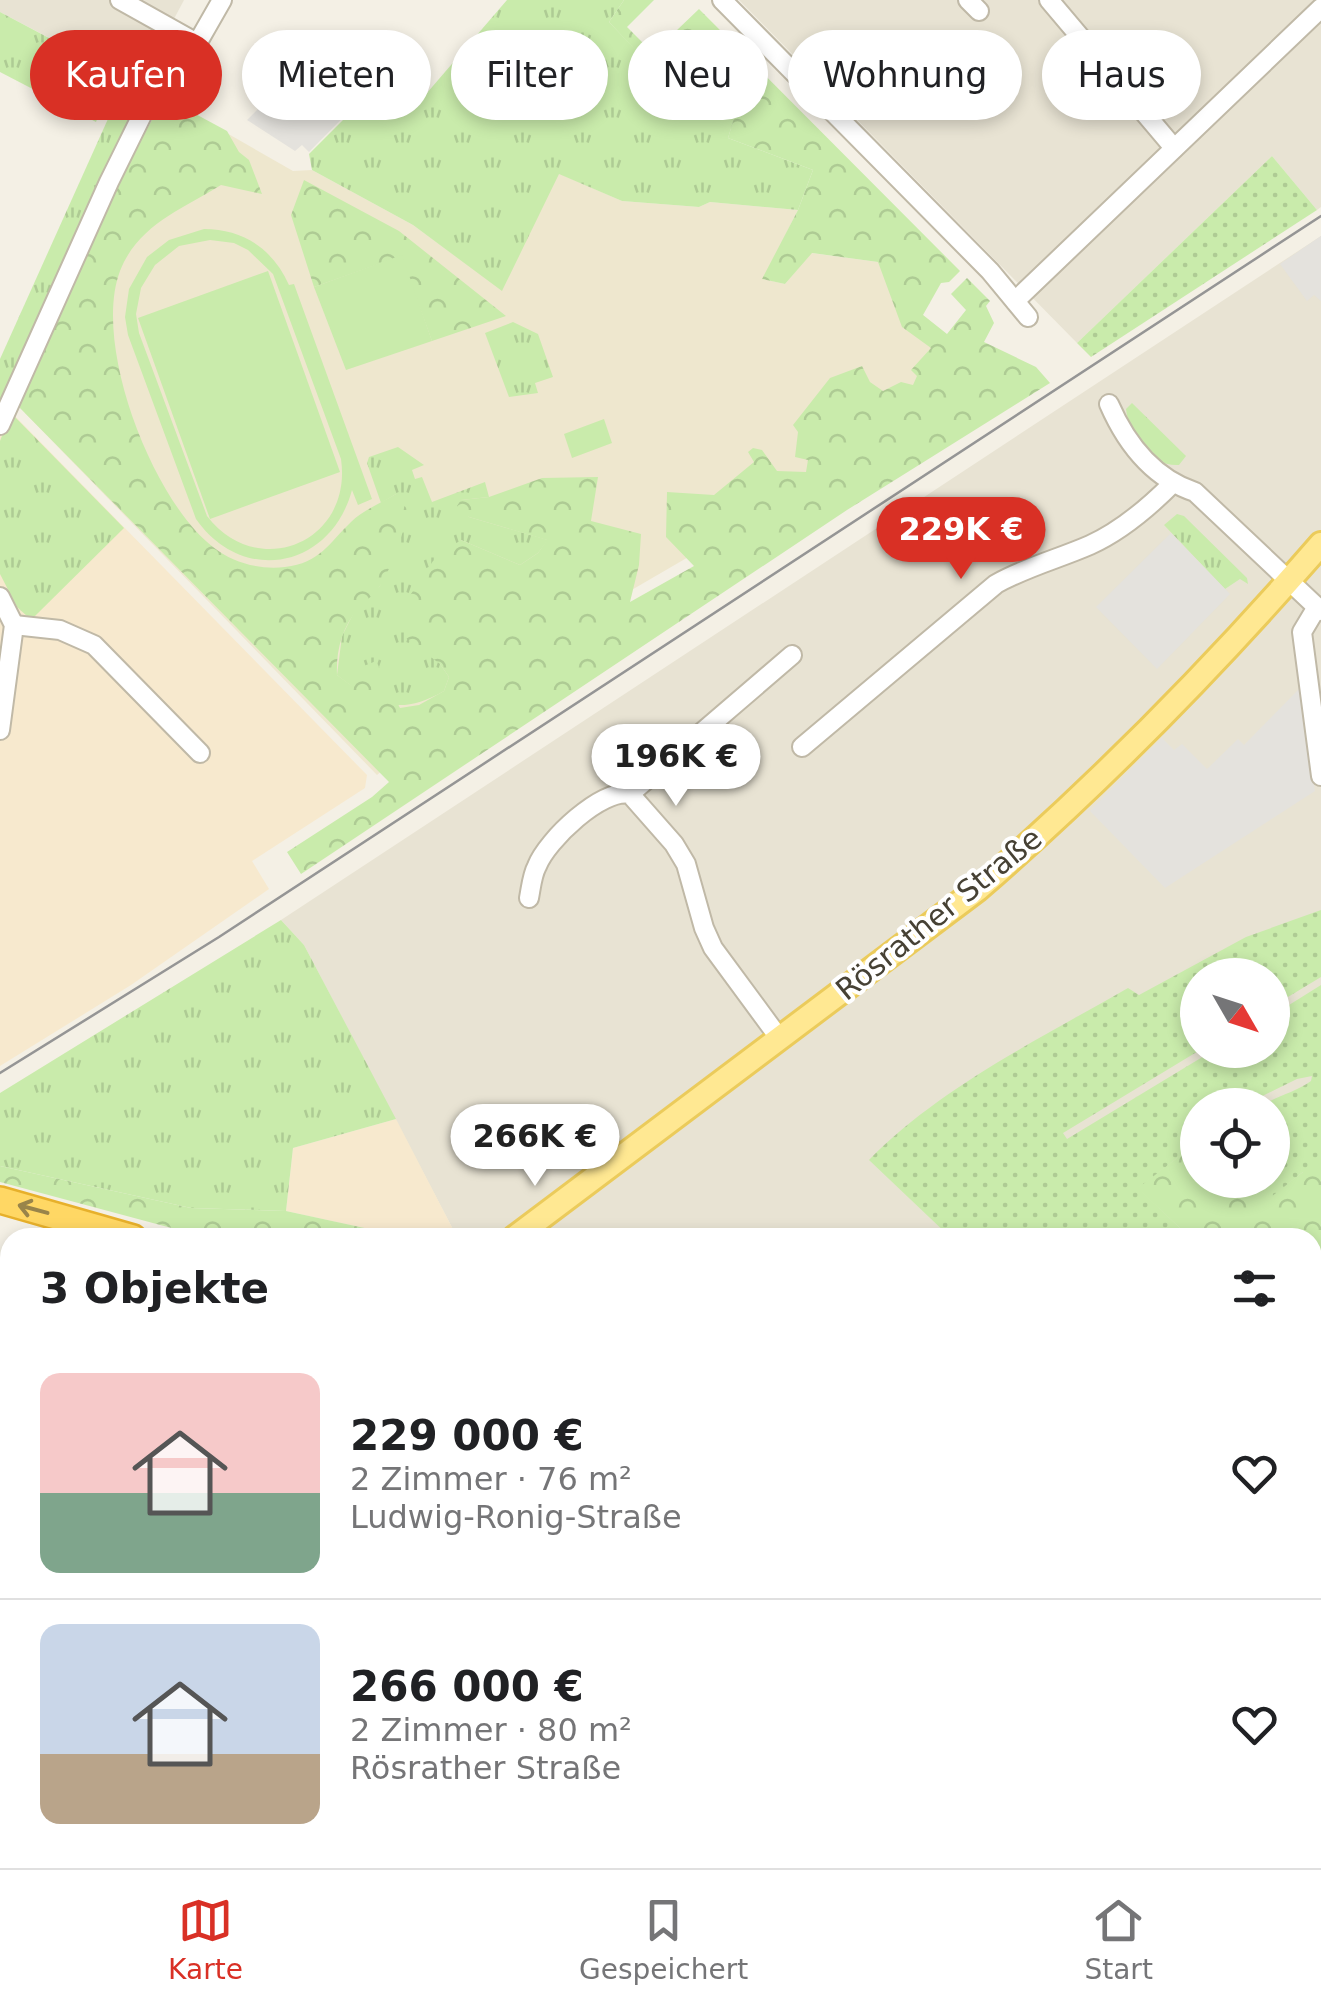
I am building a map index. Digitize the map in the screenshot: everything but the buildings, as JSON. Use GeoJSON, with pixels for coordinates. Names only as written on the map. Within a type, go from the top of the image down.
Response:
{"type":"FeatureCollection","features":[{"type":"Feature","properties":{"kind":"highway"},"geometry":{"type":"LineString","coordinates":[[0,1200],[97,1228]]}},
{"type":"Feature","properties":{"kind":"main road","name":"Rösrather Straße"},"geometry":{"type":"LineString","coordinates":[[526,1228],[978,889],[1200,676],[1321,544]]}},
{"type":"Feature","properties":{"kind":"street"},"geometry":{"type":"LineString","coordinates":[[120,0],[175,30]]}},
{"type":"Feature","properties":{"kind":"street"},"geometry":{"type":"LineString","coordinates":[[204,30],[222,0]]}},
{"type":"Feature","properties":{"kind":"street"},"geometry":{"type":"LineString","coordinates":[[1049,0],[1174,148]]}},
{"type":"Feature","properties":{"kind":"street"},"geometry":{"type":"LineString","coordinates":[[734,4],[990,271],[1028,316]]}},
{"type":"Feature","properties":{"kind":"street"},"geometry":{"type":"LineString","coordinates":[[1015,301],[1321,8]]}},
{"type":"Feature","properties":{"kind":"street"},"geometry":{"type":"LineString","coordinates":[[0,425],[139,120]]}},
{"type":"Feature","properties":{"kind":"street"},"geometry":{"type":"LineString","coordinates":[[1109,404],[1124,438],[1172,484],[1195,492],[1319,609],[1302,632],[1321,776]]}},
{"type":"Feature","properties":{"kind":"street"},"geometry":{"type":"LineString","coordinates":[[802,748],[996,584],[1122,526],[1172,484]]}},
{"type":"Feature","properties":{"kind":"street"},"geometry":{"type":"LineString","coordinates":[[0,598],[14,626],[0,730]]}},
{"type":"Feature","properties":{"kind":"street"},"geometry":{"type":"LineString","coordinates":[[14,626],[60,630],[94,645],[200,753]]}},
{"type":"Feature","properties":{"kind":"street"},"geometry":{"type":"LineString","coordinates":[[529,898],[536,866],[555,840],[589,808],[612,793],[630,794],[792,655]]}},
{"type":"Feature","properties":{"kind":"street"},"geometry":{"type":"LineString","coordinates":[[630,794],[674,844],[686,864],[704,928],[714,948],[780,1038]]}},
{"type":"Feature","properties":{"kind":"shaded area"},"geometry":{"type":"Polygon","coordinates":[[[0,0],[184,0],[168,30],[34,30],[0,12],[0,0]]]}},
{"type":"Feature","properties":{"kind":"shaded area"},"geometry":{"type":"Polygon","coordinates":[[[739,0],[1317,0],[1321,5],[1321,207],[1317,210],[1272,156],[1077,343],[857,120],[1022,120],[1022,30],[788,30],[788,50],[739,0]]]}},
{"type":"Feature","properties":{"kind":"shaded area"},"geometry":{"type":"Polygon","coordinates":[[[161,120],[204,120],[293,171],[312,170],[413,225],[502,290],[558,173],[622,201],[699,207],[710,202],[798,210],[763,279],[785,284],[811,253],[878,262],[923,315],[946,334],[983,342],[805,489],[611,602],[469,695],[377,775],[25,413],[161,120]]]}},
{"type":"Feature","properties":{"kind":"shaded area"},"geometry":{"type":"Polygon","coordinates":[[[247,120],[341,120],[309,152],[302,145],[295,151],[247,120]]]}},
{"type":"Feature","properties":{"kind":"shaded area"},"geometry":{"type":"Polygon","coordinates":[[[1321,236],[1321,1228],[452,1228],[304,945],[281,920],[1321,236]]]}},
{"type":"Feature","properties":{"kind":"shaded area"},"geometry":{"type":"Polygon","coordinates":[[[1321,236],[1321,301],[1314,295],[1307,301],[1280,264],[1321,236]]]}},
{"type":"Feature","properties":{"kind":"shaded area"},"geometry":{"type":"Polygon","coordinates":[[[15,416],[367,775],[365,788],[252,861],[269,889],[131,985],[0,1066],[0,427],[15,416]]]}},
{"type":"Feature","properties":{"kind":"shaded area"},"geometry":{"type":"Polygon","coordinates":[[[1171,533],[1230,594],[1157,669],[1096,607],[1171,533]]]}},
{"type":"Feature","properties":{"kind":"shaded area"},"geometry":{"type":"Polygon","coordinates":[[[1300,688],[1315,791],[1165,888],[1090,811],[1162,738],[1174,750],[1182,744],[1207,769],[1238,739],[1244,745],[1300,688]]]}},
{"type":"Feature","properties":{"kind":"shaded area"},"geometry":{"type":"Polygon","coordinates":[[[396,1119],[452,1228],[364,1228],[286,1211],[293,1148],[396,1119]]]}},
{"type":"Feature","properties":{"kind":"green space"},"geometry":{"type":"Polygon","coordinates":[[[507,0],[624,0],[609,22],[628,42],[628,120],[734,120],[728,138],[813,170],[798,210],[710,202],[699,207],[622,201],[559,174],[502,291],[413,225],[312,170],[309,154],[343,120],[431,120],[431,88],[451,65],[451,120],[608,120],[608,30],[481,30],[507,0]]]}},
{"type":"Feature","properties":{"kind":"green space"},"geometry":{"type":"Polygon","coordinates":[[[624,0],[654,0],[627,27],[628,42],[609,22],[624,0]]]}},
{"type":"Feature","properties":{"kind":"green space"},"geometry":{"type":"Polygon","coordinates":[[[699,9],[720,30],[677,30],[699,9]]]}},
{"type":"Feature","properties":{"kind":"green space"},"geometry":{"type":"Polygon","coordinates":[[[0,12],[34,30],[30,30],[30,88],[0,72],[0,12]]]}},
{"type":"Feature","properties":{"kind":"green space"},"geometry":{"type":"Polygon","coordinates":[[[768,78],[788,98],[788,120],[810,120],[960,271],[949,282],[941,283],[923,315],[947,334],[966,310],[951,294],[967,278],[990,301],[986,306],[994,323],[984,342],[1036,367],[1050,383],[847,510],[301,874],[287,852],[389,782],[16,404],[119,180],[152,120],[207,120],[227,131],[239,152],[249,160],[262,194],[221,185],[149,230],[120,271],[113,302],[114,339],[121,379],[150,459],[169,495],[213,547],[257,566],[276,568],[307,561],[323,551],[356,518],[396,494],[409,512],[380,586],[352,616],[344,631],[337,675],[352,686],[354,670],[376,661],[400,708],[419,705],[444,691],[449,677],[440,664],[406,638],[407,600],[433,561],[461,540],[520,565],[538,553],[547,540],[469,517],[457,506],[461,500],[489,497],[542,478],[598,477],[591,521],[641,534],[630,602],[694,566],[666,537],[667,492],[714,495],[754,462],[748,452],[753,448],[762,450],[777,471],[806,472],[808,460],[795,457],[798,432],[793,425],[830,378],[862,366],[870,382],[883,391],[901,382],[913,385],[917,376],[911,370],[931,348],[902,327],[878,262],[812,253],[785,284],[762,279],[798,210],[813,170],[728,138],[733,120],[768,120],[768,78]]]}},
{"type":"Feature","properties":{"kind":"green space"},"geometry":{"type":"Polygon","coordinates":[[[108,120],[131,120],[5,398],[0,400],[0,359],[108,120]]]}},
{"type":"Feature","properties":{"kind":"green space"},"geometry":{"type":"Polygon","coordinates":[[[1272,156],[1317,210],[1091,357],[1077,343],[1272,156]]]}},
{"type":"Feature","properties":{"kind":"green space"},"geometry":{"type":"Polygon","coordinates":[[[304,180],[399,231],[506,316],[432,341],[401,256],[314,287],[291,215],[304,180]]]}},
{"type":"Feature","properties":{"kind":"green space"},"geometry":{"type":"Polygon","coordinates":[[[204,229],[244,237],[265,251],[289,285],[294,284],[372,499],[358,505],[352,490],[341,516],[325,537],[306,551],[284,559],[260,560],[237,554],[215,540],[196,519],[128,335],[125,317],[129,289],[147,257],[169,240],[204,229]],[[210,240],[179,246],[155,265],[141,288],[136,314],[139,333],[207,516],[228,536],[251,547],[275,549],[298,543],[317,531],[332,512],[341,488],[341,459],[273,274],[248,250],[234,243],[210,240]]]}},
{"type":"Feature","properties":{"kind":"green space"},"geometry":{"type":"Polygon","coordinates":[[[402,255],[432,341],[346,370],[314,287],[402,255]]]}},
{"type":"Feature","properties":{"kind":"green space"},"geometry":{"type":"Polygon","coordinates":[[[268,271],[340,472],[210,519],[138,318],[268,271]]]}},
{"type":"Feature","properties":{"kind":"green space"},"geometry":{"type":"Polygon","coordinates":[[[513,322],[538,334],[553,377],[535,383],[538,393],[509,397],[485,333],[513,322]]]}},
{"type":"Feature","properties":{"kind":"green space"},"geometry":{"type":"Polygon","coordinates":[[[1132,403],[1186,456],[1179,465],[1159,461],[1136,439],[1126,409],[1132,403]]]}},
{"type":"Feature","properties":{"kind":"green space"},"geometry":{"type":"Polygon","coordinates":[[[15,417],[124,528],[35,616],[28,617],[17,607],[0,574],[0,441],[8,420],[15,417]]]}},
{"type":"Feature","properties":{"kind":"green space"},"geometry":{"type":"Polygon","coordinates":[[[604,419],[612,443],[572,458],[564,434],[604,419]]]}},
{"type":"Feature","properties":{"kind":"green space"},"geometry":{"type":"Polygon","coordinates":[[[398,447],[424,465],[412,470],[415,479],[422,477],[432,502],[485,482],[489,497],[461,500],[469,517],[548,540],[538,553],[520,565],[461,540],[440,664],[449,677],[444,691],[401,705],[376,700],[337,675],[342,636],[354,612],[380,586],[396,494],[381,503],[367,463],[369,457],[398,447]]]}},
{"type":"Feature","properties":{"kind":"green space"},"geometry":{"type":"Polygon","coordinates":[[[1177,514],[1184,516],[1247,578],[1248,584],[1240,579],[1225,589],[1164,525],[1177,514]]]}},
{"type":"Feature","properties":{"kind":"green space"},"geometry":{"type":"Polygon","coordinates":[[[1321,910],[1321,977],[1290,996],[1290,958],[1207,958],[1246,937],[1321,910]]]}},
{"type":"Feature","properties":{"kind":"green space"},"geometry":{"type":"Polygon","coordinates":[[[281,920],[304,945],[396,1119],[293,1148],[286,1211],[191,1208],[0,1166],[0,1093],[281,920]]]}},
{"type":"Feature","properties":{"kind":"green space"},"geometry":{"type":"Polygon","coordinates":[[[1180,973],[1180,1062],[1063,1133],[1067,1139],[1184,1068],[1290,1068],[1290,1004],[1321,985],[1321,1172],[1303,1172],[1290,1182],[1290,1092],[1311,1081],[1312,1076],[1279,1088],[1180,1088],[1180,1156],[1138,1188],[1180,1228],[941,1228],[869,1160],[927,1110],[1026,1045],[1128,988],[1139,995],[1180,973]]]}},
{"type":"Feature","properties":{"kind":"green space"},"geometry":{"type":"Polygon","coordinates":[[[1180,1156],[1180,1198],[1290,1198],[1290,1182],[1303,1172],[1321,1172],[1321,1228],[1180,1228],[1137,1188],[1180,1156]]]}},
{"type":"Feature","properties":{"kind":"green space"},"geometry":{"type":"Polygon","coordinates":[[[0,1166],[191,1208],[286,1211],[365,1228],[171,1228],[0,1182],[0,1166]]]}},
{"type":"Feature","properties":{"kind":"tram line"},"geometry":{"type":"LineString","coordinates":[[0,1073],[219,937],[1321,216]]}}]}
